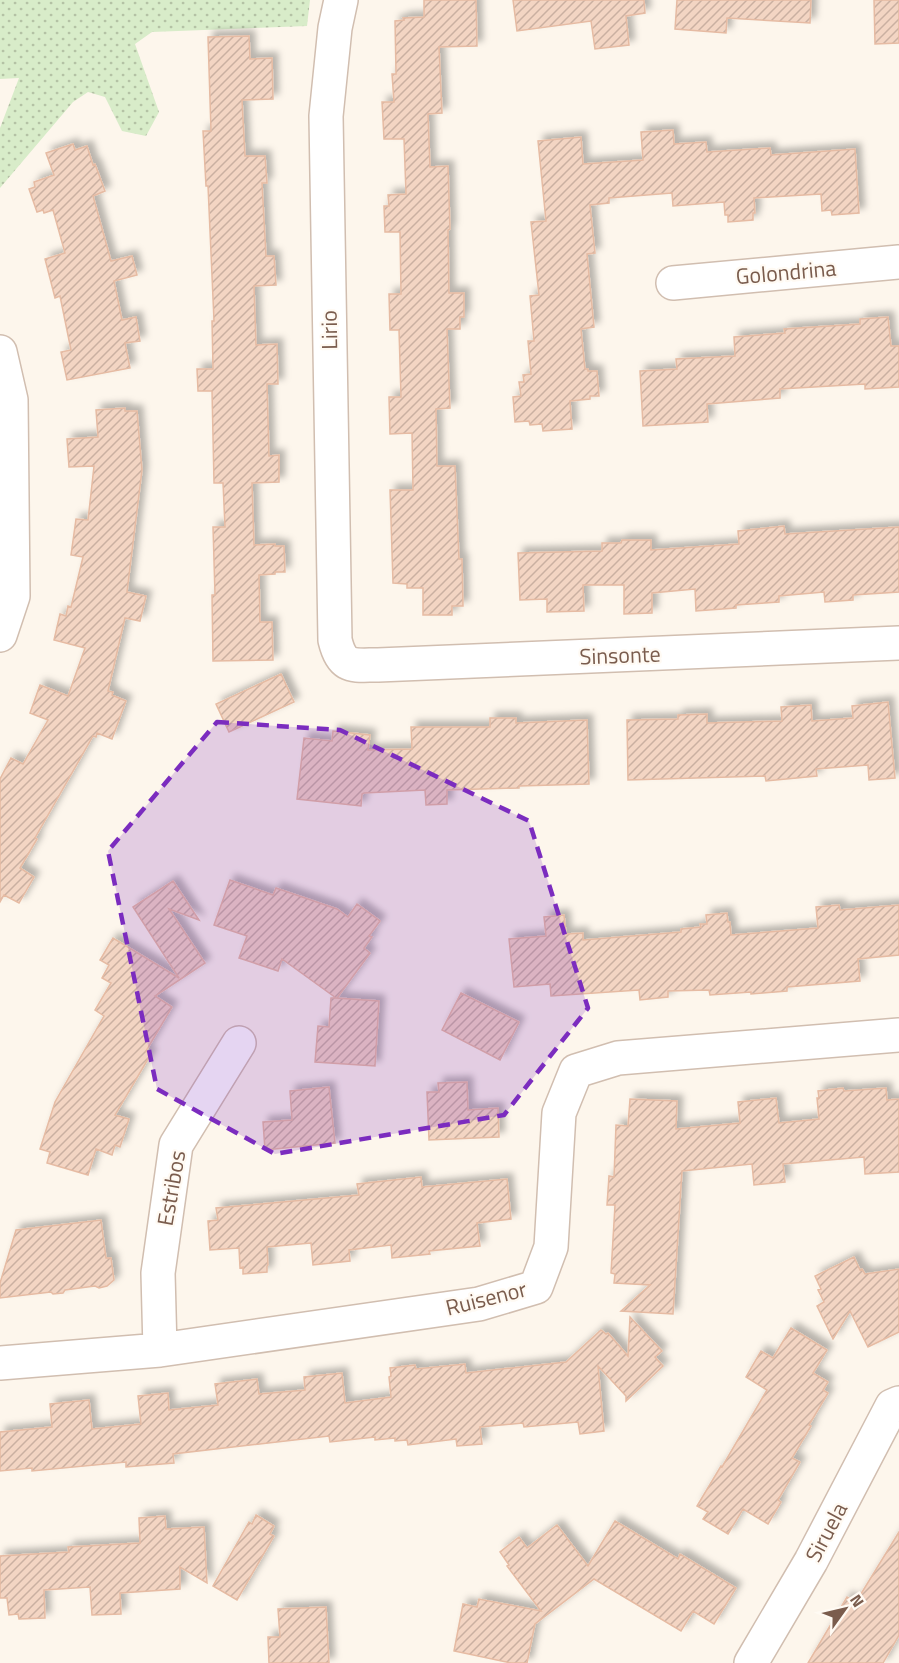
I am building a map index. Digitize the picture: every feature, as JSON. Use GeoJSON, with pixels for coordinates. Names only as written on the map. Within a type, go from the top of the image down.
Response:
{"type":"FeatureCollection","features":[{"type":"Feature","properties":{"kind":"street","name":"Lirio"},"geometry":{"type":"LineString","coordinates":[[341,0],[334,28],[326,116],[335,640],[342,660]]}},
{"type":"Feature","properties":{"kind":"street","name":"Golondrina"},"geometry":{"type":"LineString","coordinates":[[673,282],[899,262]]}},
{"type":"Feature","properties":{"kind":"street"},"geometry":{"type":"LineString","coordinates":[[0,352],[11,400],[13,584],[13,596],[0,635]]}},
{"type":"Feature","properties":{"kind":"street","name":"Sinsonte"},"geometry":{"type":"LineString","coordinates":[[342,660],[352,665],[378,665],[899,644]]}},
{"type":"Feature","properties":{"kind":"street","name":"Ruisenor"},"geometry":{"type":"LineString","coordinates":[[0,1363],[160,1350],[479,1304],[536,1287],[551,1247],[559,1113],[576,1071],[618,1058],[899,1035]]}},
{"type":"Feature","properties":{"kind":"street","name":"Estribos"},"geometry":{"type":"LineString","coordinates":[[160,1350],[158,1273],[176,1146],[239,1043]]}},
{"type":"Feature","properties":{"kind":"street","name":"Siruela"},"geometry":{"type":"LineString","coordinates":[[752,1663],[811,1561],[892,1406],[899,1403]]}},
{"type":"Feature","properties":{"kind":"highlighted area"},"geometry":{"type":"Polygon","coordinates":[[[217,722],[340,730],[529,821],[588,1008],[504,1115],[275,1154],[157,1089],[108,851],[217,722]]]}},
{"type":"Feature","properties":{"kind":"green space"},"geometry":{"type":"Polygon","coordinates":[[[0,0],[310,0],[307,26],[152,32],[135,44],[159,112],[146,136],[122,131],[105,97],[88,92],[73,102],[0,188],[0,128],[19,78],[0,79],[0,0]]]}},
{"type":"Feature","properties":{"kind":"building"},"geometry":{"type":"Polygon","coordinates":[[[424,0],[476,0],[477,46],[439,47],[442,113],[428,114],[430,167],[448,166],[449,293],[464,293],[464,317],[460,317],[460,329],[447,329],[450,408],[436,409],[437,466],[455,466],[463,606],[452,606],[452,615],[423,615],[423,588],[407,588],[407,584],[393,583],[390,490],[413,490],[412,433],[390,434],[389,397],[401,397],[399,330],[390,330],[389,294],[401,294],[400,232],[385,232],[384,206],[389,206],[388,195],[406,194],[404,139],[384,139],[382,102],[394,102],[392,74],[396,74],[395,21],[404,20],[403,18],[424,17],[424,0]]]}},
{"type":"Feature","properties":{"kind":"building"},"geometry":{"type":"Polygon","coordinates":[[[513,0],[644,0],[645,13],[626,16],[629,45],[595,49],[591,21],[517,31],[513,0]]]}},
{"type":"Feature","properties":{"kind":"building"},"geometry":{"type":"Polygon","coordinates":[[[677,0],[811,0],[810,23],[727,18],[726,33],[675,29],[677,0]]]}},
{"type":"Feature","properties":{"kind":"building"},"geometry":{"type":"Polygon","coordinates":[[[874,0],[899,0],[899,43],[875,44],[874,0]]]}},
{"type":"Feature","properties":{"kind":"building"},"geometry":{"type":"Polygon","coordinates":[[[249,36],[250,59],[272,58],[273,99],[242,100],[245,156],[265,156],[267,183],[262,183],[266,256],[274,256],[276,285],[254,286],[256,345],[277,344],[278,384],[267,384],[269,456],[279,455],[279,482],[252,483],[254,545],[284,546],[285,572],[259,575],[260,622],[272,622],[273,660],[213,661],[212,595],[215,595],[213,527],[225,527],[223,483],[214,483],[212,391],[198,391],[197,369],[213,369],[212,321],[214,321],[208,186],[206,186],[203,131],[211,131],[208,37],[249,36]]]}},
{"type":"Feature","properties":{"kind":"building"},"geometry":{"type":"Polygon","coordinates":[[[673,130],[674,144],[706,142],[707,152],[770,148],[771,155],[855,149],[859,213],[832,215],[831,210],[822,211],[821,194],[754,198],[753,220],[728,222],[724,202],[673,206],[672,193],[609,198],[609,203],[590,205],[595,253],[587,254],[594,327],[581,329],[585,369],[597,371],[599,396],[570,401],[572,429],[543,431],[542,424],[530,425],[529,421],[515,422],[513,397],[521,396],[519,382],[524,382],[523,375],[531,374],[528,341],[534,341],[530,296],[539,295],[531,222],[546,221],[538,141],[581,137],[583,164],[643,160],[641,132],[673,130]]]}},
{"type":"Feature","properties":{"kind":"building"},"geometry":{"type":"Polygon","coordinates":[[[73,144],[75,150],[87,146],[105,191],[93,196],[111,261],[132,256],[137,275],[114,281],[122,320],[136,317],[140,341],[125,343],[130,368],[67,380],[61,352],[71,350],[60,296],[55,298],[45,259],[65,253],[53,210],[44,213],[43,210],[37,212],[29,189],[35,187],[34,182],[54,175],[46,153],[73,144]]]}},
{"type":"Feature","properties":{"kind":"building"},"geometry":{"type":"Polygon","coordinates":[[[888,317],[891,346],[899,346],[899,387],[865,389],[865,384],[780,389],[780,398],[707,404],[708,422],[643,426],[640,371],[677,369],[676,359],[735,356],[734,337],[785,333],[784,329],[860,324],[860,319],[888,317]]]}},
{"type":"Feature","properties":{"kind":"building"},"geometry":{"type":"Polygon","coordinates":[[[125,408],[125,411],[137,411],[142,470],[127,592],[146,596],[140,621],[125,618],[108,691],[126,701],[112,739],[97,733],[96,737],[93,736],[35,838],[37,839],[20,868],[34,877],[19,903],[4,895],[0,902],[0,779],[11,758],[23,764],[48,720],[30,713],[40,685],[68,696],[85,648],[54,640],[60,614],[66,616],[68,606],[71,607],[83,557],[71,555],[76,519],[88,520],[94,466],[69,467],[67,439],[98,437],[96,410],[125,408]]]}},
{"type":"Feature","properties":{"kind":"building"},"geometry":{"type":"Polygon","coordinates":[[[784,526],[785,534],[899,527],[899,592],[853,595],[853,600],[825,602],[824,592],[779,596],[779,602],[696,611],[695,589],[652,593],[652,613],[624,614],[624,585],[583,585],[584,611],[547,612],[547,599],[520,600],[518,553],[602,551],[602,543],[621,543],[622,540],[651,540],[651,550],[739,544],[738,531],[784,526]]]}},
{"type":"Feature","properties":{"kind":"building"},"geometry":{"type":"Polygon","coordinates":[[[281,674],[294,702],[229,732],[216,704],[281,674]]]}},
{"type":"Feature","properties":{"kind":"building"},"geometry":{"type":"Polygon","coordinates":[[[888,702],[895,778],[869,780],[868,765],[816,769],[817,776],[766,781],[765,776],[628,780],[627,720],[678,719],[678,715],[707,714],[707,723],[782,721],[781,707],[811,705],[812,721],[853,718],[852,706],[888,702]]]}},
{"type":"Feature","properties":{"kind":"building"},"geometry":{"type":"Polygon","coordinates":[[[490,718],[516,718],[516,723],[587,720],[589,784],[447,790],[447,804],[426,805],[425,790],[364,793],[361,806],[297,799],[304,738],[332,741],[333,731],[370,735],[368,750],[412,749],[411,727],[490,727],[490,718]]]}},
{"type":"Feature","properties":{"kind":"building"},"geometry":{"type":"Polygon","coordinates":[[[230,880],[273,895],[276,888],[337,909],[348,917],[357,904],[380,921],[369,936],[372,937],[364,948],[370,953],[337,998],[379,1001],[375,1066],[315,1062],[318,1026],[329,1027],[331,998],[336,998],[282,959],[278,971],[239,958],[247,936],[214,925],[230,880]]]}},
{"type":"Feature","properties":{"kind":"building"},"geometry":{"type":"Polygon","coordinates":[[[173,881],[199,920],[169,909],[205,963],[155,996],[172,1007],[146,1051],[151,1054],[115,1115],[129,1119],[120,1147],[115,1145],[112,1155],[96,1149],[88,1175],[47,1163],[50,1152],[40,1149],[55,1102],[104,1016],[95,1010],[111,983],[102,978],[109,965],[100,960],[113,938],[179,978],[133,907],[173,881]]]}},
{"type":"Feature","properties":{"kind":"building"},"geometry":{"type":"Polygon","coordinates":[[[839,905],[840,910],[899,905],[899,955],[858,959],[860,981],[787,987],[787,991],[751,994],[751,992],[710,995],[709,990],[668,991],[668,997],[640,1000],[639,990],[551,996],[550,984],[514,987],[509,939],[546,936],[544,917],[564,915],[566,934],[583,933],[583,940],[681,932],[681,929],[701,927],[700,924],[707,924],[706,915],[727,913],[731,935],[818,928],[816,907],[839,905]]]}},
{"type":"Feature","properties":{"kind":"building"},"geometry":{"type":"Polygon","coordinates":[[[461,993],[519,1022],[500,1060],[442,1030],[461,993]]]}},
{"type":"Feature","properties":{"kind":"building"},"geometry":{"type":"Polygon","coordinates":[[[467,1082],[468,1110],[498,1108],[499,1137],[429,1140],[427,1092],[439,1092],[438,1083],[467,1082]]]}},
{"type":"Feature","properties":{"kind":"building"},"geometry":{"type":"Polygon","coordinates":[[[329,1087],[335,1143],[265,1150],[263,1122],[292,1120],[290,1091],[329,1087]]]}},
{"type":"Feature","properties":{"kind":"building"},"geometry":{"type":"Polygon","coordinates":[[[843,1088],[844,1091],[886,1088],[887,1100],[899,1099],[899,1172],[865,1174],[864,1157],[783,1164],[785,1182],[754,1185],[752,1164],[682,1171],[673,1314],[621,1311],[650,1285],[614,1283],[615,1274],[611,1273],[615,1205],[607,1205],[609,1176],[614,1177],[616,1125],[628,1126],[630,1099],[677,1101],[676,1129],[740,1123],[738,1102],[776,1098],[779,1123],[819,1119],[818,1091],[843,1088]]]}},
{"type":"Feature","properties":{"kind":"building"},"geometry":{"type":"Polygon","coordinates":[[[421,1177],[422,1187],[507,1179],[511,1219],[477,1223],[480,1246],[429,1251],[430,1254],[392,1258],[391,1245],[349,1250],[350,1261],[313,1265],[311,1243],[267,1247],[267,1272],[243,1274],[243,1267],[240,1268],[239,1248],[210,1250],[208,1221],[218,1220],[216,1208],[359,1195],[357,1184],[421,1177]]]}},
{"type":"Feature","properties":{"kind":"building"},"geometry":{"type":"Polygon","coordinates":[[[101,1220],[106,1258],[111,1258],[114,1280],[107,1286],[65,1290],[63,1293],[53,1294],[51,1292],[0,1298],[0,1283],[16,1230],[101,1220]]]}},
{"type":"Feature","properties":{"kind":"building"},"geometry":{"type":"Polygon","coordinates":[[[854,1257],[860,1270],[862,1269],[865,1274],[899,1269],[899,1332],[868,1347],[850,1311],[833,1339],[817,1306],[824,1302],[815,1276],[854,1257]]]}},
{"type":"Feature","properties":{"kind":"building"},"geometry":{"type":"Polygon","coordinates":[[[630,1317],[662,1351],[655,1357],[663,1366],[626,1401],[626,1396],[598,1366],[604,1431],[580,1434],[578,1422],[524,1427],[523,1423],[480,1427],[482,1444],[457,1446],[456,1439],[408,1445],[407,1440],[395,1441],[395,1438],[375,1440],[375,1437],[330,1442],[329,1436],[173,1454],[174,1463],[126,1467],[126,1462],[32,1471],[32,1468],[0,1471],[0,1432],[52,1427],[50,1404],[89,1400],[92,1429],[141,1424],[138,1396],[168,1393],[169,1410],[218,1405],[215,1384],[257,1379],[259,1394],[305,1390],[304,1377],[342,1373],[345,1403],[391,1397],[390,1368],[415,1365],[416,1369],[465,1364],[466,1373],[566,1362],[601,1330],[608,1333],[628,1356],[630,1317]]]}},
{"type":"Feature","properties":{"kind":"building"},"geometry":{"type":"Polygon","coordinates":[[[791,1328],[827,1350],[813,1373],[828,1382],[823,1390],[828,1393],[792,1458],[800,1462],[778,1500],[781,1502],[768,1524],[743,1509],[728,1534],[703,1519],[708,1512],[697,1506],[767,1390],[746,1377],[761,1351],[773,1358],[791,1328]]]}},
{"type":"Feature","properties":{"kind":"building"},"geometry":{"type":"Polygon","coordinates":[[[256,1515],[274,1526],[270,1534],[274,1536],[237,1600],[213,1586],[249,1522],[252,1524],[256,1515]]]}},
{"type":"Feature","properties":{"kind":"building"},"geometry":{"type":"Polygon","coordinates":[[[165,1516],[166,1529],[204,1527],[207,1583],[180,1567],[180,1589],[120,1593],[121,1614],[92,1615],[90,1587],[44,1590],[45,1618],[19,1619],[18,1614],[9,1615],[7,1598],[0,1598],[0,1556],[69,1552],[68,1547],[140,1543],[139,1518],[165,1516]]]}},
{"type":"Feature","properties":{"kind":"building"},"geometry":{"type":"Polygon","coordinates":[[[615,1521],[678,1559],[680,1554],[736,1588],[714,1624],[693,1611],[681,1631],[594,1579],[535,1624],[527,1663],[511,1663],[454,1651],[463,1604],[477,1607],[479,1599],[541,1611],[507,1566],[509,1565],[500,1552],[519,1537],[527,1548],[557,1525],[588,1566],[615,1521]]]}},
{"type":"Feature","properties":{"kind":"building"},"geometry":{"type":"Polygon","coordinates":[[[899,1532],[899,1635],[883,1663],[808,1663],[847,1597],[856,1602],[899,1532]]]}},
{"type":"Feature","properties":{"kind":"building"},"geometry":{"type":"Polygon","coordinates":[[[326,1607],[329,1663],[269,1663],[268,1637],[280,1637],[278,1609],[326,1607]]]}}]}
